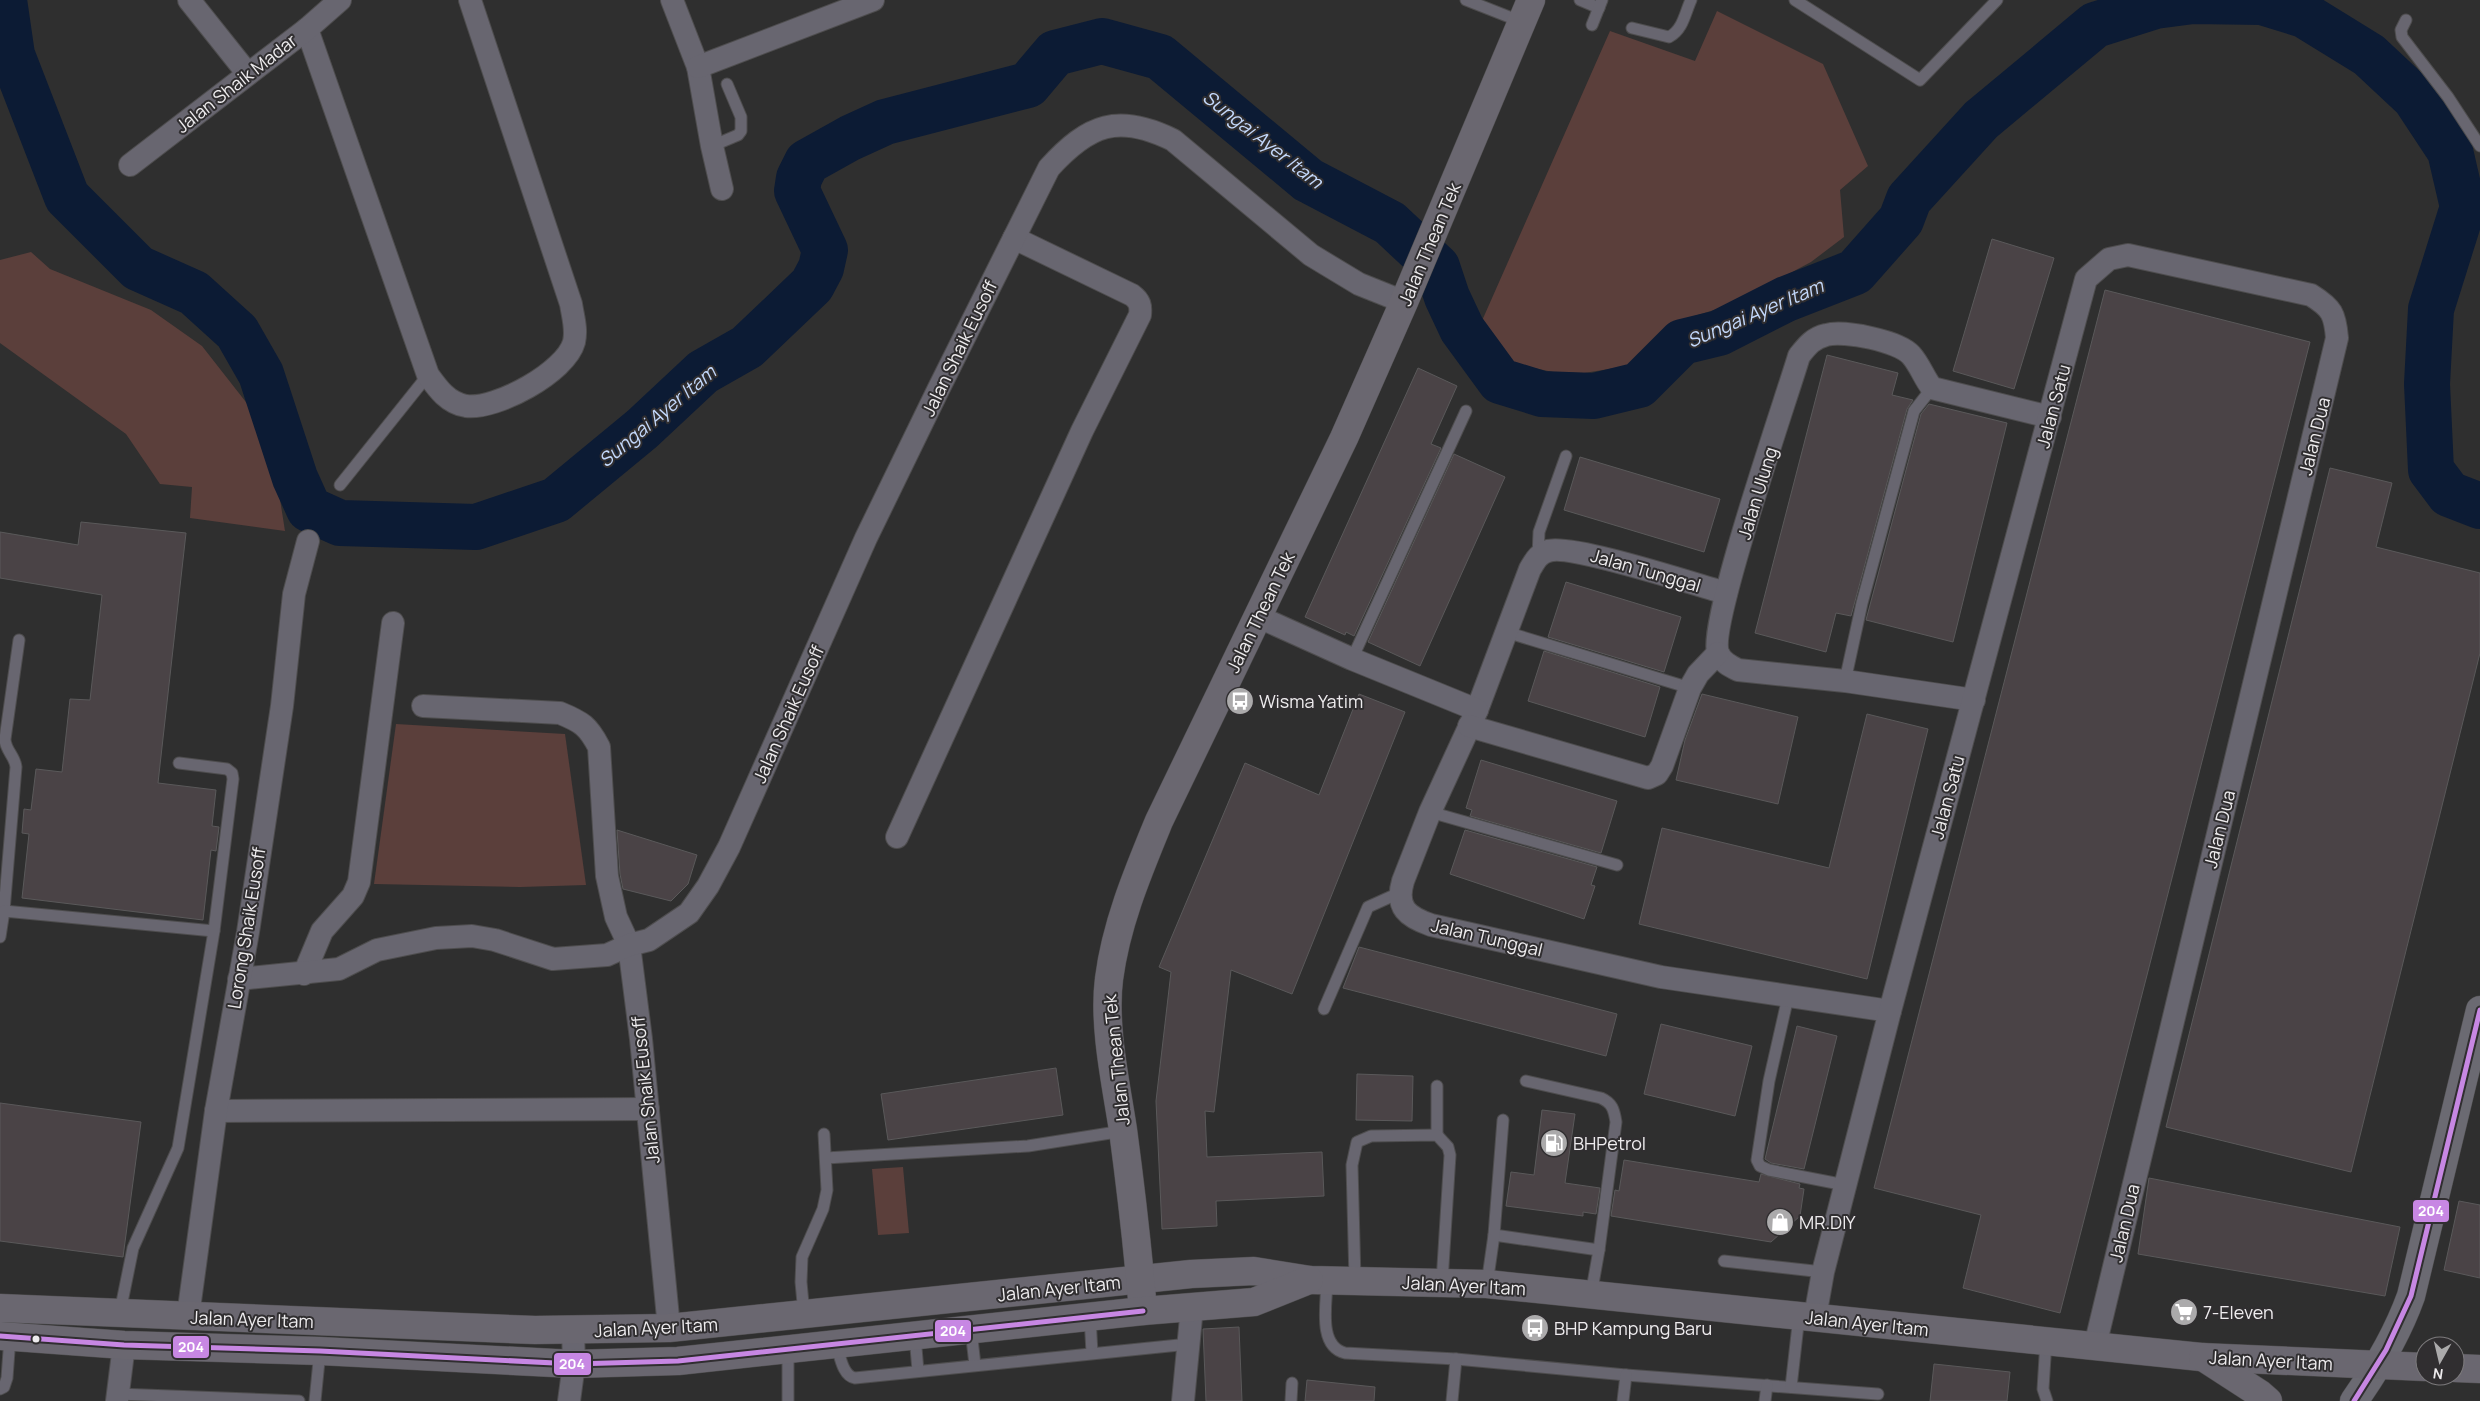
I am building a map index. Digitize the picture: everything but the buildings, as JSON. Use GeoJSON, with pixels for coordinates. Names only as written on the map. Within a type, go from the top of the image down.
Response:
{"type":"FeatureCollection","features":[{"type":"Feature","properties":{"kind":"main road","name":"Jalan Thean Tek"},"geometry":{"type":"LineString","coordinates":[[1143,1311],[1123,1131],[1113,1067],[1108,1006],[1109,981],[1117,936],[1134,881],[1159,821],[1344,438],[1408,295],[1527,11]]}},
{"type":"Feature","properties":{"kind":"main road","name":"Jalan Ayer Itam"},"geometry":{"type":"LineString","coordinates":[[0,1308],[573,1331],[669,1328],[1140,1279],[1254,1271],[1319,1280],[1487,1284],[2201,1357],[2415,1367]]}},
{"type":"Feature","properties":{"kind":"main road","name":"Jalan Ayer Itam"},"geometry":{"type":"LineString","coordinates":[[5,1337],[574,1364],[678,1361],[1143,1311],[1254,1302],[1319,1280]]}},
{"type":"Feature","properties":{"kind":"main road"},"geometry":{"type":"LineString","coordinates":[[2201,1357],[2268,1401]]}},
{"type":"Feature","properties":{"kind":"main road"},"geometry":{"type":"LineString","coordinates":[[2465,1368],[2480,1369]]}},
{"type":"Feature","properties":{"kind":"street"},"geometry":{"type":"LineString","coordinates":[[189,0],[248,74]]}},
{"type":"Feature","properties":{"kind":"street","name":"Jalan Shaik Madar"},"geometry":{"type":"LineString","coordinates":[[130,165],[307,29],[340,0]]}},
{"type":"Feature","properties":{"kind":"street"},"geometry":{"type":"LineString","coordinates":[[307,29],[428,375],[448,399],[466,406],[478,406],[517,393],[553,370],[573,344],[576,330],[571,304],[470,0]]}},
{"type":"Feature","properties":{"kind":"street"},"geometry":{"type":"LineString","coordinates":[[672,0],[698,67],[712,146],[722,189]]}},
{"type":"Feature","properties":{"kind":"street"},"geometry":{"type":"LineString","coordinates":[[698,67],[872,0]]}},
{"type":"Feature","properties":{"kind":"street","name":"Jalan Shaik Eusoff"},"geometry":{"type":"LineString","coordinates":[[629,945],[649,940],[689,913],[708,886],[728,846],[866,538],[1049,168],[1068,147],[1087,134],[1110,126],[1130,125],[1151,129],[1173,140],[1311,255],[1359,284],[1408,295]]}},
{"type":"Feature","properties":{"kind":"street"},"geometry":{"type":"LineString","coordinates":[[897,837],[1082,430],[1140,315],[1141,307],[1138,300],[1132,295],[1014,238]]}},
{"type":"Feature","properties":{"kind":"street","name":"Jalan Dua"},"geometry":{"type":"LineString","coordinates":[[2086,279],[2109,259],[2128,255],[2310,295],[2323,302],[2333,313],[2337,338],[2095,1346]]}},
{"type":"Feature","properties":{"kind":"street","name":"Jalan Satu"},"geometry":{"type":"LineString","coordinates":[[1807,1316],[1823,1272],[1890,1011],[2086,279]]}},
{"type":"Feature","properties":{"kind":"street","name":"Jalan Ulung"},"geometry":{"type":"LineString","coordinates":[[1718,653],[1717,639],[1726,593],[1799,356],[1810,342],[1827,334],[1845,333],[1890,343],[1910,354],[1932,388]]}},
{"type":"Feature","properties":{"kind":"street"},"geometry":{"type":"LineString","coordinates":[[1932,388],[2050,417]]}},
{"type":"Feature","properties":{"kind":"street","name":"Lorong Shaik Eusoff"},"geometry":{"type":"LineString","coordinates":[[188,1316],[216,1110],[239,979],[282,706],[294,594],[308,541]]}},
{"type":"Feature","properties":{"kind":"street","name":"Jalan Tunggal"},"geometry":{"type":"LineString","coordinates":[[1538,556],[1549,550],[1582,552],[1726,593]]}},
{"type":"Feature","properties":{"kind":"street"},"geometry":{"type":"LineString","coordinates":[[1399,893],[1430,812],[1473,718],[1530,569],[1538,556]]}},
{"type":"Feature","properties":{"kind":"street"},"geometry":{"type":"LineString","coordinates":[[1259,616],[1473,718],[1648,778],[1657,774],[1662,766],[1690,688],[1698,674],[1718,653],[1725,663],[1738,670],[1845,681],[1974,700]]}},
{"type":"Feature","properties":{"kind":"street"},"geometry":{"type":"LineString","coordinates":[[304,974],[322,931],[354,896],[359,882],[393,623]]}},
{"type":"Feature","properties":{"kind":"street","name":"Jalan Shaik Eusoff"},"geometry":{"type":"LineString","coordinates":[[423,706],[560,713],[578,720],[590,730],[599,747],[607,876],[616,917],[629,945],[648,1109],[669,1328]]}},
{"type":"Feature","properties":{"kind":"street","name":"Jalan Tunggal"},"geometry":{"type":"LineString","coordinates":[[1399,893],[1401,903],[1408,914],[1432,925],[1661,977],[1890,1011]]}},
{"type":"Feature","properties":{"kind":"street"},"geometry":{"type":"LineString","coordinates":[[239,979],[339,969],[378,950],[399,944],[436,938],[472,936],[495,940],[553,959],[607,955],[629,945]]}},
{"type":"Feature","properties":{"kind":"street"},"geometry":{"type":"LineString","coordinates":[[2354,1401],[2380,1365],[2400,1326],[2411,1296],[2475,1053],[2480,1010]]}},
{"type":"Feature","properties":{"kind":"street"},"geometry":{"type":"LineString","coordinates":[[216,1110],[648,1109]]}},
{"type":"Feature","properties":{"kind":"street"},"geometry":{"type":"LineString","coordinates":[[1183,1401],[1192,1307]]}},
{"type":"Feature","properties":{"kind":"street"},"geometry":{"type":"LineString","coordinates":[[568,1401],[574,1364],[573,1331]]}},
{"type":"Feature","properties":{"kind":"street"},"geometry":{"type":"LineString","coordinates":[[118,1397],[124,1344]]}},
{"type":"Feature","properties":{"kind":"lane"},"geometry":{"type":"LineString","coordinates":[[1466,0],[1527,11]]}},
{"type":"Feature","properties":{"kind":"lane"},"geometry":{"type":"LineString","coordinates":[[1580,0],[1600,4],[1592,24]]}},
{"type":"Feature","properties":{"kind":"lane"},"geometry":{"type":"LineString","coordinates":[[1632,28],[1669,37],[1676,34],[1690,0]]}},
{"type":"Feature","properties":{"kind":"lane"},"geometry":{"type":"LineString","coordinates":[[1796,0],[1920,80],[1997,0]]}},
{"type":"Feature","properties":{"kind":"lane"},"geometry":{"type":"LineString","coordinates":[[2406,20],[2401,30],[2402,38],[2448,97],[2480,146]]}},
{"type":"Feature","properties":{"kind":"lane"},"geometry":{"type":"LineString","coordinates":[[712,146],[742,131],[741,117],[727,84]]}},
{"type":"Feature","properties":{"kind":"lane"},"geometry":{"type":"LineString","coordinates":[[340,485],[428,375]]}},
{"type":"Feature","properties":{"kind":"lane"},"geometry":{"type":"LineString","coordinates":[[1845,681],[1862,603],[1914,411],[1932,388]]}},
{"type":"Feature","properties":{"kind":"lane"},"geometry":{"type":"LineString","coordinates":[[1352,660],[1466,411]]}},
{"type":"Feature","properties":{"kind":"lane"},"geometry":{"type":"LineString","coordinates":[[1538,556],[1539,532],[1566,456]]}},
{"type":"Feature","properties":{"kind":"lane"},"geometry":{"type":"LineString","coordinates":[[1506,632],[1690,688]]}},
{"type":"Feature","properties":{"kind":"lane"},"geometry":{"type":"LineString","coordinates":[[0,937],[4,911],[16,767],[5,745],[5,739],[19,640]]}},
{"type":"Feature","properties":{"kind":"lane"},"geometry":{"type":"LineString","coordinates":[[120,1312],[132,1248],[178,1148],[214,931],[232,773],[227,769],[179,763]]}},
{"type":"Feature","properties":{"kind":"lane"},"geometry":{"type":"LineString","coordinates":[[1430,812],[1617,865]]}},
{"type":"Feature","properties":{"kind":"lane"},"geometry":{"type":"LineString","coordinates":[[1324,1009],[1368,907],[1399,893]]}},
{"type":"Feature","properties":{"kind":"lane"},"geometry":{"type":"LineString","coordinates":[[4,911],[214,931]]}},
{"type":"Feature","properties":{"kind":"lane"},"geometry":{"type":"LineString","coordinates":[[1788,997],[1769,1081],[1757,1160],[1760,1166],[1770,1170],[1845,1185]]}},
{"type":"Feature","properties":{"kind":"lane"},"geometry":{"type":"LineString","coordinates":[[1526,1081],[1601,1098],[1610,1102],[1614,1110],[1616,1122],[1591,1296]]}},
{"type":"Feature","properties":{"kind":"lane"},"geometry":{"type":"LineString","coordinates":[[1437,1086],[1437,1135],[1448,1147],[1450,1155],[1442,1282]]}},
{"type":"Feature","properties":{"kind":"lane"},"geometry":{"type":"LineString","coordinates":[[1487,1284],[1494,1235],[1503,1120]]}},
{"type":"Feature","properties":{"kind":"lane"},"geometry":{"type":"LineString","coordinates":[[826,1158],[1028,1146],[1123,1131]]}},
{"type":"Feature","properties":{"kind":"lane"},"geometry":{"type":"LineString","coordinates":[[804,1315],[802,1257],[823,1209],[827,1190],[824,1134]]}},
{"type":"Feature","properties":{"kind":"lane"},"geometry":{"type":"LineString","coordinates":[[1355,1280],[1352,1165],[1357,1142],[1371,1136],[1437,1135]]}},
{"type":"Feature","properties":{"kind":"lane"},"geometry":{"type":"LineString","coordinates":[[1494,1235],[1599,1250]]}},
{"type":"Feature","properties":{"kind":"lane"},"geometry":{"type":"LineString","coordinates":[[1724,1260],[1823,1272]]}},
{"type":"Feature","properties":{"kind":"lane"},"geometry":{"type":"LineString","coordinates":[[1319,1280],[1328,1340],[1338,1351],[1878,1394]]}},
{"type":"Feature","properties":{"kind":"lane"},"geometry":{"type":"LineString","coordinates":[[1791,1387],[1807,1316]]}},
{"type":"Feature","properties":{"kind":"lane"},"geometry":{"type":"LineString","coordinates":[[1090,1317],[1092,1353]]}},
{"type":"Feature","properties":{"kind":"lane"},"geometry":{"type":"LineString","coordinates":[[972,1329],[975,1365]]}},
{"type":"Feature","properties":{"kind":"lane"},"geometry":{"type":"LineString","coordinates":[[915,1335],[918,1371]]}},
{"type":"Feature","properties":{"kind":"lane"},"geometry":{"type":"LineString","coordinates":[[0,1389],[4,1387],[7,1378],[5,1337]]}},
{"type":"Feature","properties":{"kind":"lane"},"geometry":{"type":"LineString","coordinates":[[2046,1341],[2044,1389],[2047,1401]]}},
{"type":"Feature","properties":{"kind":"lane"},"geometry":{"type":"LineString","coordinates":[[836,1344],[846,1373],[850,1377],[1189,1344]]}},
{"type":"Feature","properties":{"kind":"lane"},"geometry":{"type":"LineString","coordinates":[[788,1349],[788,1401]]}},
{"type":"Feature","properties":{"kind":"lane"},"geometry":{"type":"LineString","coordinates":[[315,1401],[320,1351]]}},
{"type":"Feature","properties":{"kind":"lane"},"geometry":{"type":"LineString","coordinates":[[1452,1401],[1456,1359]]}},
{"type":"Feature","properties":{"kind":"lane"},"geometry":{"type":"LineString","coordinates":[[1624,1401],[1626,1375]]}},
{"type":"Feature","properties":{"kind":"lane"},"geometry":{"type":"LineString","coordinates":[[1291,1401],[1292,1383]]}},
{"type":"Feature","properties":{"kind":"lane"},"geometry":{"type":"LineString","coordinates":[[1765,1401],[1767,1385]]}},
{"type":"Feature","properties":{"kind":"lane"},"geometry":{"type":"LineString","coordinates":[[118,1397],[299,1401]]}},
{"type":"Feature","properties":{"kind":"shaded area"},"geometry":{"type":"Polygon","coordinates":[[[1717,11],[1823,64],[1868,166],[1840,190],[1844,237],[1811,262],[1730,305],[1669,324],[1634,365],[1584,373],[1553,372],[1510,363],[1481,323],[1610,31],[1695,61],[1717,11]]]}},
{"type":"Feature","properties":{"kind":"shaded area"},"geometry":{"type":"Polygon","coordinates":[[[31,252],[50,269],[151,310],[202,346],[249,406],[276,474],[285,531],[190,518],[192,487],[160,484],[126,434],[0,343],[0,260],[31,252]]]}},
{"type":"Feature","properties":{"kind":"shaded area"},"geometry":{"type":"Polygon","coordinates":[[[396,724],[565,734],[586,885],[520,887],[374,884],[396,724]]]}},
{"type":"Feature","properties":{"kind":"shaded area"},"geometry":{"type":"Polygon","coordinates":[[[903,1167],[909,1233],[878,1235],[872,1169],[903,1167]]]}},
{"type":"Feature","properties":{"kind":"waterway","name":"Sungai Ayer Itam"},"geometry":{"type":"LineString","coordinates":[[4,0],[12,55],[67,197],[138,268],[194,293],[237,332],[261,374],[295,478],[309,509],[340,523],[476,527],[556,500],[642,429],[703,372],[747,347],[812,285],[821,268],[825,250],[797,191],[799,178],[807,162],[850,138],[885,122],[1028,85],[1055,53],[1102,41],[1160,57],[1308,180],[1390,223],[1437,267],[1447,297],[1462,329],[1500,381],[1542,394],[1594,396],[1639,385],[1682,342],[1719,333],[1786,299],[1855,272],[1901,220],[1909,199],[1981,120],[2095,25],[2155,6],[2193,1],[2262,2],[2304,15],[2369,55],[2415,98],[2450,151],[2463,207],[2431,309],[2427,384],[2431,470],[2449,494],[2480,506]]}},
{"type":"Feature","properties":{"kind":"transit line","name":"204"},"geometry":{"type":"LineString","coordinates":[[2354,1401],[2386,1350],[2411,1296],[2480,1010]]}},
{"type":"Feature","properties":{"kind":"transit line","name":"204"},"geometry":{"type":"LineString","coordinates":[[0,1336],[124,1345],[320,1351],[574,1364],[678,1361],[1143,1311]]}},
{"type":"Feature","properties":{"kind":"place","name":"Wisma Yatim"},"geometry":{"type":"Point","coordinates":[1240,701]}},
{"type":"Feature","properties":{"kind":"place","name":"BHPetrol"},"geometry":{"type":"Point","coordinates":[1554,1143]}},
{"type":"Feature","properties":{"kind":"place","name":"MR.DIY"},"geometry":{"type":"Point","coordinates":[1780,1222]}},
{"type":"Feature","properties":{"kind":"place","name":"7-Eleven"},"geometry":{"type":"Point","coordinates":[2184,1312]}},
{"type":"Feature","properties":{"kind":"place","name":"BHP Kampung Baru"},"geometry":{"type":"Point","coordinates":[1535,1328]}}]}
